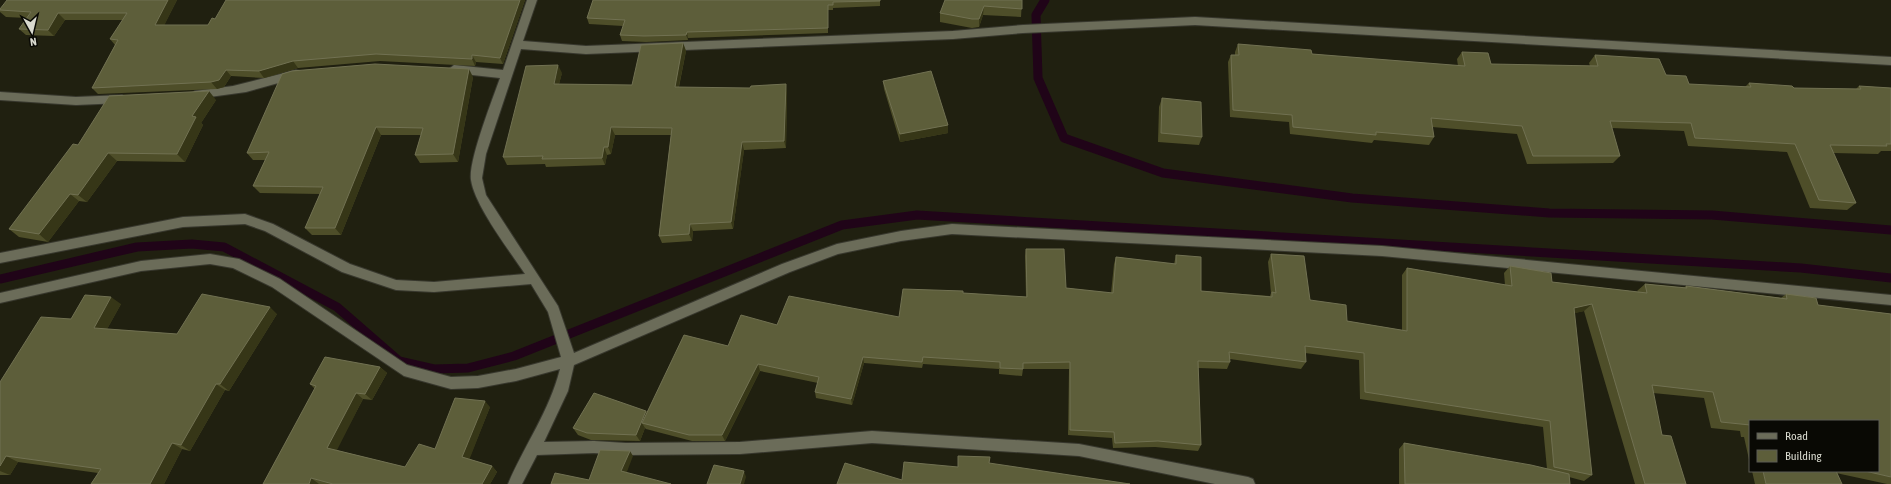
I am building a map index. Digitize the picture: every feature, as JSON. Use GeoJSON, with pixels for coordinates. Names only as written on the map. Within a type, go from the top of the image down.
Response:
{"type":"FeatureCollection","features":[{"type":"Feature","properties":{"kind":"street"},"geometry":{"type":"LineString","coordinates":[[515,484],[534,449],[561,392],[568,356],[554,310],[480,196],[476,178],[480,154],[532,0]]}},
{"type":"Feature","properties":{"kind":"street"},"geometry":{"type":"LineString","coordinates":[[518,45],[586,50],[953,35],[1022,29],[1195,21],[1835,56],[1891,61]]}},
{"type":"Feature","properties":{"kind":"street"},"geometry":{"type":"LineString","coordinates":[[439,68],[506,74]]}},
{"type":"Feature","properties":{"kind":"street"},"geometry":{"type":"LineString","coordinates":[[186,96],[217,94],[306,73]]}},
{"type":"Feature","properties":{"kind":"street"},"geometry":{"type":"LineString","coordinates":[[0,96],[76,101],[132,99]]}},
{"type":"Feature","properties":{"kind":"street"},"geometry":{"type":"LineString","coordinates":[[0,258],[183,222],[219,219],[244,220],[269,227],[346,268],[396,285],[434,287],[533,279]]}},
{"type":"Feature","properties":{"kind":"street"},"geometry":{"type":"LineString","coordinates":[[0,298],[141,266],[187,260],[210,259],[235,263],[276,283],[404,370],[451,383],[478,382],[516,375],[568,356],[837,249],[901,236],[952,229],[1382,252],[1891,300]]}},
{"type":"Feature","properties":{"kind":"street"},"geometry":{"type":"LineString","coordinates":[[534,449],[594,447],[626,449],[740,448],[872,437],[1079,450],[1248,484]]}},
{"type":"Feature","properties":{"kind":"building"},"geometry":{"type":"Polygon","coordinates":[[[7,0],[168,0],[155,25],[208,25],[212,18],[215,19],[226,0],[520,0],[500,58],[472,55],[472,59],[376,54],[293,61],[259,71],[226,70],[219,80],[211,82],[92,88],[118,40],[110,39],[127,13],[58,13],[48,30],[19,29],[31,12],[0,10],[7,0]]]}},
{"type":"Feature","properties":{"kind":"building"},"geometry":{"type":"Polygon","coordinates":[[[593,0],[880,1],[833,2],[833,5],[828,5],[828,28],[687,32],[686,35],[644,36],[620,35],[625,20],[587,18],[593,0]]]}},
{"type":"Feature","properties":{"kind":"building"},"geometry":{"type":"Polygon","coordinates":[[[945,0],[1022,0],[1022,9],[984,6],[979,19],[972,19],[940,13],[945,0]]]}},
{"type":"Feature","properties":{"kind":"building"},"geometry":{"type":"Polygon","coordinates":[[[683,43],[675,87],[750,88],[751,86],[786,84],[784,141],[742,142],[731,222],[690,224],[689,234],[659,236],[672,128],[611,127],[608,147],[604,147],[602,158],[542,159],[543,156],[503,157],[526,66],[558,65],[554,84],[632,85],[641,45],[683,43]]]}},
{"type":"Feature","properties":{"kind":"building"},"geometry":{"type":"Polygon","coordinates":[[[1238,44],[1311,50],[1312,54],[1465,66],[1462,52],[1488,53],[1491,64],[1598,66],[1595,55],[1659,59],[1666,75],[1686,76],[1689,84],[1751,87],[1749,83],[1792,86],[1794,88],[1861,89],[1859,86],[1891,88],[1891,144],[1886,144],[1887,146],[1830,145],[1856,203],[1819,200],[1795,144],[1695,138],[1691,123],[1610,121],[1620,156],[1533,156],[1522,126],[1431,118],[1434,137],[1376,132],[1376,135],[1293,127],[1292,115],[1233,110],[1231,55],[1239,55],[1238,44]]]}},
{"type":"Feature","properties":{"kind":"building"},"geometry":{"type":"Polygon","coordinates":[[[375,64],[469,69],[453,154],[415,155],[423,128],[376,127],[335,228],[305,228],[323,187],[253,186],[269,152],[247,153],[282,74],[292,71],[375,64]]]}},
{"type":"Feature","properties":{"kind":"building"},"geometry":{"type":"Polygon","coordinates":[[[931,71],[948,125],[900,134],[883,81],[931,71]]]}},
{"type":"Feature","properties":{"kind":"building"},"geometry":{"type":"Polygon","coordinates":[[[209,91],[192,116],[196,117],[177,154],[108,153],[78,195],[70,194],[39,234],[9,229],[73,144],[78,145],[109,96],[209,91]]]}},
{"type":"Feature","properties":{"kind":"building"},"geometry":{"type":"Polygon","coordinates":[[[1162,98],[1201,102],[1202,137],[1161,133],[1162,98]]]}},
{"type":"Feature","properties":{"kind":"building"},"geometry":{"type":"Polygon","coordinates":[[[1026,249],[1064,249],[1066,288],[1113,293],[1116,257],[1176,264],[1176,255],[1201,257],[1201,291],[1272,297],[1272,292],[1276,293],[1271,254],[1304,256],[1310,300],[1346,305],[1347,321],[1407,331],[1407,268],[1512,286],[1510,266],[1551,273],[1552,282],[1647,293],[1645,284],[1687,288],[1686,286],[1787,299],[1786,294],[1816,298],[1818,305],[1891,314],[1891,477],[1869,472],[1879,472],[1879,420],[1749,420],[1749,425],[1721,422],[1713,392],[1652,385],[1662,435],[1671,436],[1686,484],[1645,484],[1592,304],[1574,308],[1592,475],[1554,467],[1550,421],[1365,392],[1364,353],[1305,346],[1306,362],[1229,352],[1230,362],[1198,361],[1201,445],[1158,441],[1115,443],[1114,432],[1070,430],[1070,362],[1023,363],[1023,369],[1000,368],[1000,362],[923,357],[922,362],[863,357],[851,399],[815,392],[819,377],[758,364],[722,435],[689,435],[642,423],[684,335],[728,346],[741,315],[777,325],[789,296],[899,317],[903,289],[963,291],[963,293],[1027,297],[1026,249]]]}},
{"type":"Feature","properties":{"kind":"building"},"geometry":{"type":"Polygon","coordinates":[[[202,294],[270,307],[220,384],[216,384],[181,445],[172,443],[150,484],[91,484],[101,469],[6,456],[0,466],[0,382],[41,317],[71,319],[85,295],[111,297],[94,328],[177,334],[202,294]]]}},
{"type":"Feature","properties":{"kind":"building"},"geometry":{"type":"Polygon","coordinates":[[[325,357],[380,367],[365,394],[356,393],[327,448],[405,467],[419,444],[435,449],[455,398],[485,401],[462,457],[492,466],[482,484],[333,484],[311,478],[309,484],[263,484],[316,386],[310,384],[325,357]]]}},
{"type":"Feature","properties":{"kind":"building"},"geometry":{"type":"Polygon","coordinates":[[[594,393],[646,411],[636,435],[587,433],[573,428],[594,393]]]}},
{"type":"Feature","properties":{"kind":"building"},"geometry":{"type":"Polygon","coordinates":[[[1404,443],[1531,465],[1569,474],[1570,484],[1405,484],[1404,443]]]}},
{"type":"Feature","properties":{"kind":"building"},"geometry":{"type":"Polygon","coordinates":[[[600,450],[630,451],[621,471],[671,484],[551,484],[555,473],[589,480],[600,450]]]}},
{"type":"Feature","properties":{"kind":"building"},"geometry":{"type":"Polygon","coordinates":[[[958,456],[990,457],[989,463],[1130,484],[837,484],[845,463],[902,480],[904,462],[958,467],[958,456]]]}},
{"type":"Feature","properties":{"kind":"building"},"geometry":{"type":"Polygon","coordinates":[[[714,465],[744,471],[740,484],[707,484],[714,465]]]}},
{"type":"Feature","properties":{"kind":"building"},"geometry":{"type":"Polygon","coordinates":[[[1763,472],[1836,472],[1842,484],[1766,484],[1763,472]]]}},
{"type":"Feature","properties":{"kind":"waterway"},"geometry":{"type":"LineString","coordinates":[[1045,0],[1036,15],[1038,78],[1064,138],[1163,173],[1352,198],[1549,213],[1712,215],[1891,230]]}},
{"type":"Feature","properties":{"kind":"waterway"},"geometry":{"type":"LineString","coordinates":[[0,279],[137,247],[192,244],[224,247],[337,307],[399,361],[434,369],[468,368],[514,356],[842,225],[917,215],[1801,268],[1891,278]]}}]}
